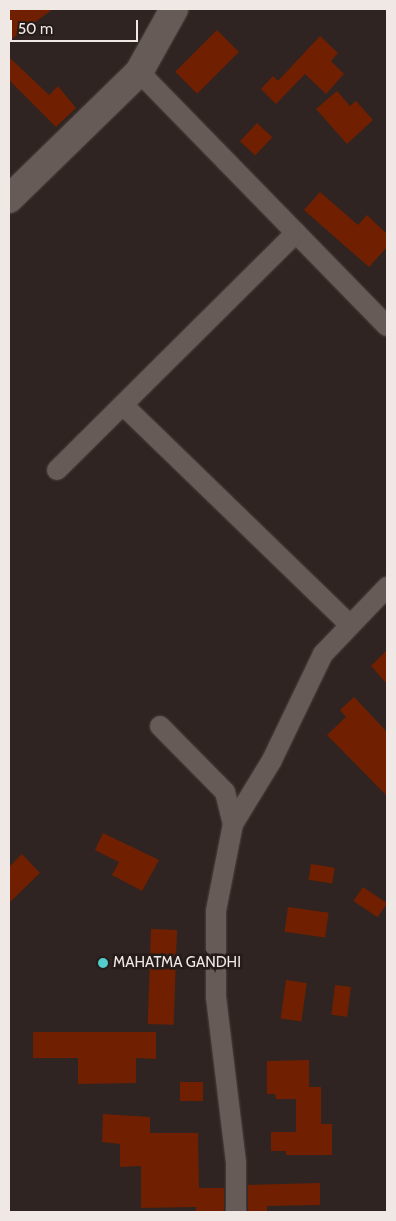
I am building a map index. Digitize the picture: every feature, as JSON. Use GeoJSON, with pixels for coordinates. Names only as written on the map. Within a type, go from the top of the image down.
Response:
{"type":"FeatureCollection","features":[{"type":"Feature","properties":{"kind":"main road"},"geometry":{"type":"LineString","coordinates":[[9,199],[139,72],[174,9]]}},
{"type":"Feature","properties":{"kind":"street"},"geometry":{"type":"LineString","coordinates":[[139,72],[387,326]]}},
{"type":"Feature","properties":{"kind":"street"},"geometry":{"type":"LineString","coordinates":[[57,470],[296,233]]}},
{"type":"Feature","properties":{"kind":"street"},"geometry":{"type":"LineString","coordinates":[[123,405],[350,625]]}},
{"type":"Feature","properties":{"kind":"street"},"geometry":{"type":"LineString","coordinates":[[236,1212],[236,1162],[216,997],[216,911],[233,824],[272,760],[323,654],[387,587]]}},
{"type":"Feature","properties":{"kind":"street"},"geometry":{"type":"LineString","coordinates":[[160,726],[226,792],[233,824]]}},
{"type":"Feature","properties":{"kind":"building"},"geometry":{"type":"Polygon","coordinates":[[[9,9],[53,9],[9,41],[9,9]]]}},
{"type":"Feature","properties":{"kind":"building"},"geometry":{"type":"Polygon","coordinates":[[[217,30],[239,52],[197,94],[175,72],[217,30]]]}},
{"type":"Feature","properties":{"kind":"building"},"geometry":{"type":"Polygon","coordinates":[[[320,36],[338,53],[331,61],[344,74],[326,94],[305,74],[276,104],[261,89],[273,76],[278,81],[320,36]]]}},
{"type":"Feature","properties":{"kind":"building"},"geometry":{"type":"Polygon","coordinates":[[[9,57],[49,95],[58,86],[76,108],[56,127],[9,80],[9,57]]]}},
{"type":"Feature","properties":{"kind":"building"},"geometry":{"type":"Polygon","coordinates":[[[337,91],[350,106],[356,101],[373,120],[347,144],[316,109],[337,91]]]}},
{"type":"Feature","properties":{"kind":"building"},"geometry":{"type":"Polygon","coordinates":[[[257,123],[272,137],[255,156],[240,141],[257,123]]]}},
{"type":"Feature","properties":{"kind":"building"},"geometry":{"type":"Polygon","coordinates":[[[320,192],[358,225],[367,215],[387,234],[387,247],[369,267],[304,210],[320,192]]]}},
{"type":"Feature","properties":{"kind":"building"},"geometry":{"type":"Polygon","coordinates":[[[387,650],[387,684],[371,666],[387,650]]]}},
{"type":"Feature","properties":{"kind":"building"},"geometry":{"type":"Polygon","coordinates":[[[354,697],[387,732],[387,796],[327,735],[346,717],[340,710],[354,697]]]}},
{"type":"Feature","properties":{"kind":"building"},"geometry":{"type":"Polygon","coordinates":[[[103,833],[159,860],[142,891],[112,875],[119,862],[95,850],[103,833]]]}},
{"type":"Feature","properties":{"kind":"building"},"geometry":{"type":"Polygon","coordinates":[[[22,854],[40,873],[9,903],[9,867],[22,854]]]}},
{"type":"Feature","properties":{"kind":"building"},"geometry":{"type":"Polygon","coordinates":[[[311,864],[335,868],[332,884],[308,880],[311,864]]]}},
{"type":"Feature","properties":{"kind":"building"},"geometry":{"type":"Polygon","coordinates":[[[363,887],[387,903],[378,917],[353,901],[363,887]]]}},
{"type":"Feature","properties":{"kind":"building"},"geometry":{"type":"Polygon","coordinates":[[[288,907],[329,913],[325,937],[285,932],[288,907]]]}},
{"type":"Feature","properties":{"kind":"building"},"geometry":{"type":"Polygon","coordinates":[[[151,929],[177,930],[174,1025],[148,1024],[151,929]]]}},
{"type":"Feature","properties":{"kind":"building"},"geometry":{"type":"Polygon","coordinates":[[[286,980],[307,983],[301,1022],[281,1019],[286,980]]]}},
{"type":"Feature","properties":{"kind":"building"},"geometry":{"type":"Polygon","coordinates":[[[335,985],[351,987],[347,1017],[331,1015],[335,985]]]}},
{"type":"Feature","properties":{"kind":"building"},"geometry":{"type":"Polygon","coordinates":[[[33,1032],[156,1032],[156,1059],[136,1058],[136,1083],[78,1084],[78,1058],[33,1058],[33,1032]]]}},
{"type":"Feature","properties":{"kind":"building"},"geometry":{"type":"Polygon","coordinates":[[[309,1060],[309,1087],[321,1087],[321,1124],[332,1124],[332,1155],[286,1155],[286,1151],[271,1151],[271,1132],[296,1132],[296,1099],[276,1099],[275,1094],[267,1094],[267,1061],[309,1060]]]}},
{"type":"Feature","properties":{"kind":"building"},"geometry":{"type":"Polygon","coordinates":[[[180,1082],[203,1082],[203,1101],[180,1101],[180,1082]]]}},
{"type":"Feature","properties":{"kind":"building"},"geometry":{"type":"Polygon","coordinates":[[[103,1114],[150,1117],[150,1133],[198,1133],[199,1188],[224,1188],[224,1212],[196,1212],[196,1207],[141,1208],[141,1166],[120,1167],[120,1144],[102,1142],[103,1114]]]}},
{"type":"Feature","properties":{"kind":"building"},"geometry":{"type":"Polygon","coordinates":[[[320,1183],[320,1205],[267,1206],[267,1212],[248,1211],[248,1185],[320,1183]]]}},
{"type":"Feature","properties":{"kind":"place","name":"MAHATMA GANDHI"},"geometry":{"type":"Point","coordinates":[103,963]}}]}
